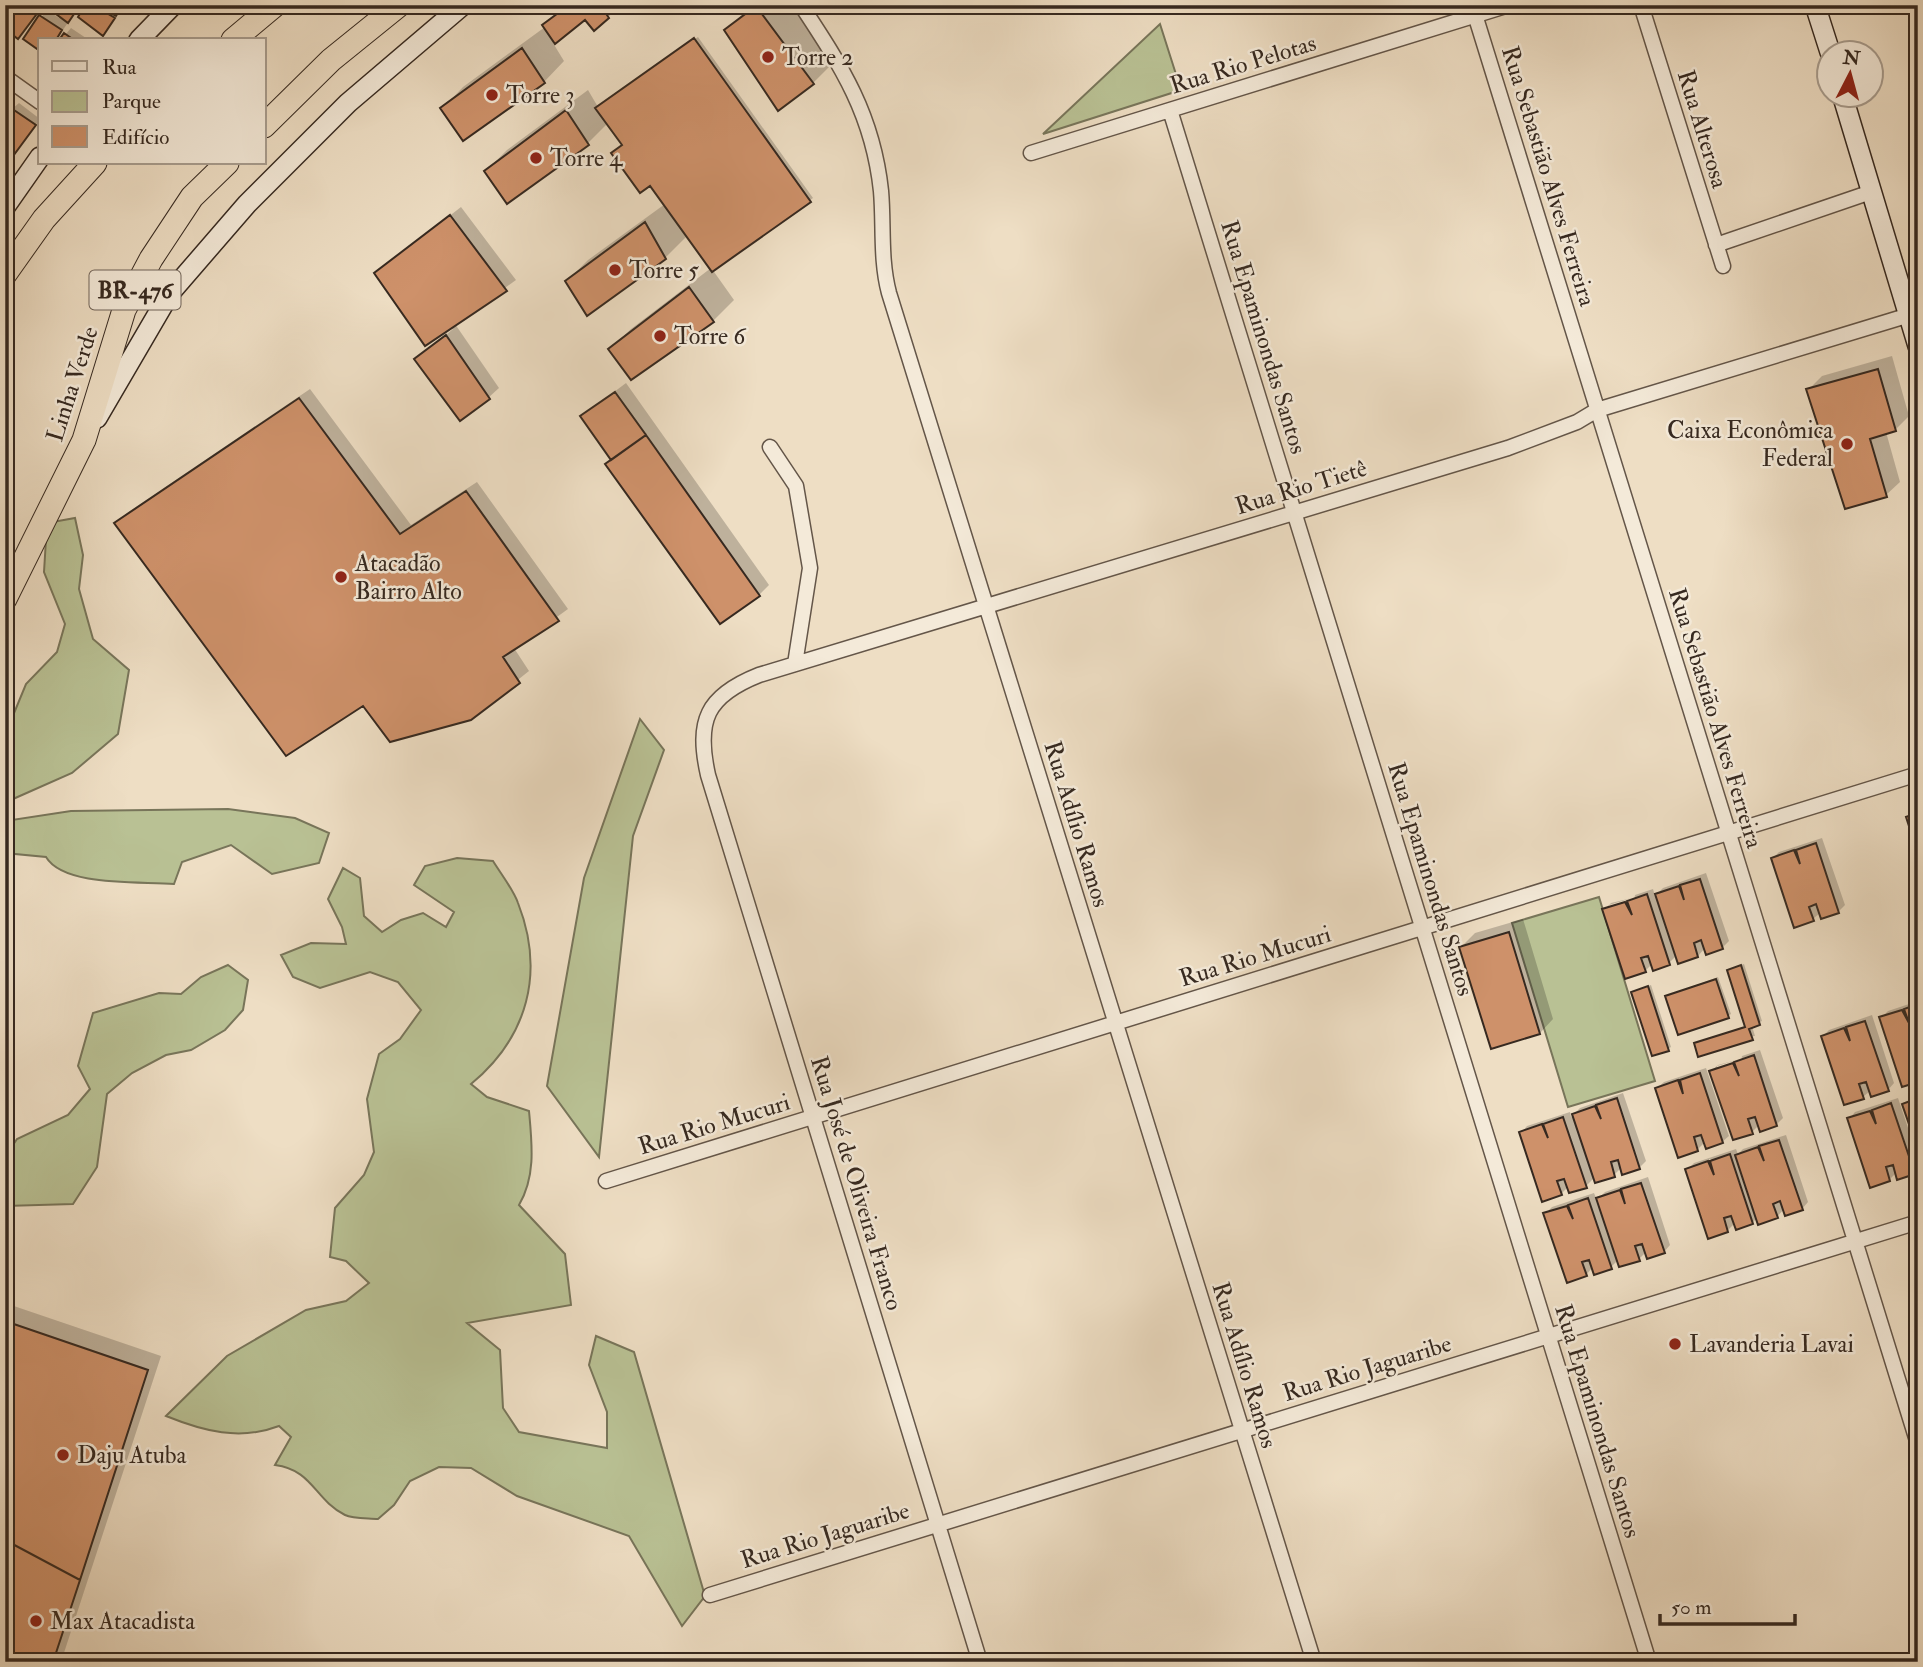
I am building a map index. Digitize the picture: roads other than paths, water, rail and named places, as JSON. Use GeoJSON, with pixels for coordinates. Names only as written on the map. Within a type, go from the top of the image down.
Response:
{"type":"FeatureCollection","features":[{"type":"Feature","properties":{"kind":"highway"},"geometry":{"type":"LineString","coordinates":[[235,38],[275,5]]}},
{"type":"Feature","properties":{"kind":"highway"},"geometry":{"type":"LineString","coordinates":[[266,124],[331,61],[399,5]]}},
{"type":"Feature","properties":{"kind":"highway"},"geometry":{"type":"LineString","coordinates":[[5,274],[44,219],[94,164]]}},
{"type":"Feature","properties":{"kind":"highway","name":"Linha Verde"},"geometry":{"type":"LineString","coordinates":[[5,599],[84,440],[124,310],[151,259],[192,197],[226,164]]}},
{"type":"Feature","properties":{"kind":"main road"},"geometry":{"type":"LineString","coordinates":[[141,38],[173,5]]}},
{"type":"Feature","properties":{"kind":"main road"},"geometry":{"type":"LineString","coordinates":[[84,440],[170,293],[247,204],[348,103],[463,5]]}},
{"type":"Feature","properties":{"kind":"main road"},"geometry":{"type":"LineString","coordinates":[[1815,5],[1825,38]]}},
{"type":"Feature","properties":{"kind":"main road"},"geometry":{"type":"LineString","coordinates":[[1846,108],[1871,192],[1913,314],[1918,346]]}},
{"type":"Feature","properties":{"kind":"main road"},"geometry":{"type":"LineString","coordinates":[[5,207],[38,160]]}},
{"type":"Feature","properties":{"kind":"street","name":"Rua Adílio Ramos"},"geometry":{"type":"LineString","coordinates":[[801,5],[850,82],[872,138],[881,193],[884,276],[1314,1662]]}},
{"type":"Feature","properties":{"kind":"street","name":"Rua Rio Pelotas"},"geometry":{"type":"LineString","coordinates":[[1031,153],[1473,10],[1509,5]]}},
{"type":"Feature","properties":{"kind":"street","name":"Rua Alterosa"},"geometry":{"type":"LineString","coordinates":[[1641,5],[1723,266]]}},
{"type":"Feature","properties":{"kind":"street","name":"Rua Sebastião Alves Ferreira"},"geometry":{"type":"LineString","coordinates":[[1473,10],[1918,1444]]}},
{"type":"Feature","properties":{"kind":"street"},"geometry":{"type":"LineString","coordinates":[[5,77],[38,101]]}},
{"type":"Feature","properties":{"kind":"street","name":"Rua Epaminondas Santos"},"geometry":{"type":"LineString","coordinates":[[1170,110],[1649,1662]]}},
{"type":"Feature","properties":{"kind":"street"},"geometry":{"type":"LineString","coordinates":[[1716,245],[1871,192]]}},
{"type":"Feature","properties":{"kind":"street","name":"Rua Rio Tietê"},"geometry":{"type":"LineString","coordinates":[[706,715],[716,700],[741,682],[795,664],[1508,448],[1577,422],[1597,410],[1913,314]]}},
{"type":"Feature","properties":{"kind":"street"},"geometry":{"type":"LineString","coordinates":[[770,447],[796,486],[810,568],[795,664]]}},
{"type":"Feature","properties":{"kind":"street","name":"Rua José de Oliveira Franco"},"geometry":{"type":"LineString","coordinates":[[706,715],[703,734],[708,775],[980,1662]]}},
{"type":"Feature","properties":{"kind":"street","name":"Rua Rio Mucuri"},"geometry":{"type":"LineString","coordinates":[[606,1181],[1918,774]]}},
{"type":"Feature","properties":{"kind":"street","name":"Rua Rio Jaguaribe"},"geometry":{"type":"LineString","coordinates":[[710,1595],[1918,1222]]}},
{"type":"Feature","properties":{"kind":"place","name":"Torre 2"},"geometry":{"type":"Point","coordinates":[768,57]}},
{"type":"Feature","properties":{"kind":"place","name":"Torre 3"},"geometry":{"type":"Point","coordinates":[492,95]}},
{"type":"Feature","properties":{"kind":"place","name":"Torre 4"},"geometry":{"type":"Point","coordinates":[536,158]}},
{"type":"Feature","properties":{"kind":"place","name":"Torre 5"},"geometry":{"type":"Point","coordinates":[615,270]}},
{"type":"Feature","properties":{"kind":"place","name":"Torre 6"},"geometry":{"type":"Point","coordinates":[660,336]}},
{"type":"Feature","properties":{"kind":"place","name":"Caixa Econômica Federal"},"geometry":{"type":"Point","coordinates":[1847,444]}},
{"type":"Feature","properties":{"kind":"place","name":"Atacadão Bairro Alto"},"geometry":{"type":"Point","coordinates":[341,577]}},
{"type":"Feature","properties":{"kind":"place","name":"Lavanderia Lavai"},"geometry":{"type":"Point","coordinates":[1675,1344]}},
{"type":"Feature","properties":{"kind":"place","name":"Daju Atuba"},"geometry":{"type":"Point","coordinates":[63,1455]}},
{"type":"Feature","properties":{"kind":"place","name":"Max Atacadista"},"geometry":{"type":"Point","coordinates":[36,1621]}}]}
